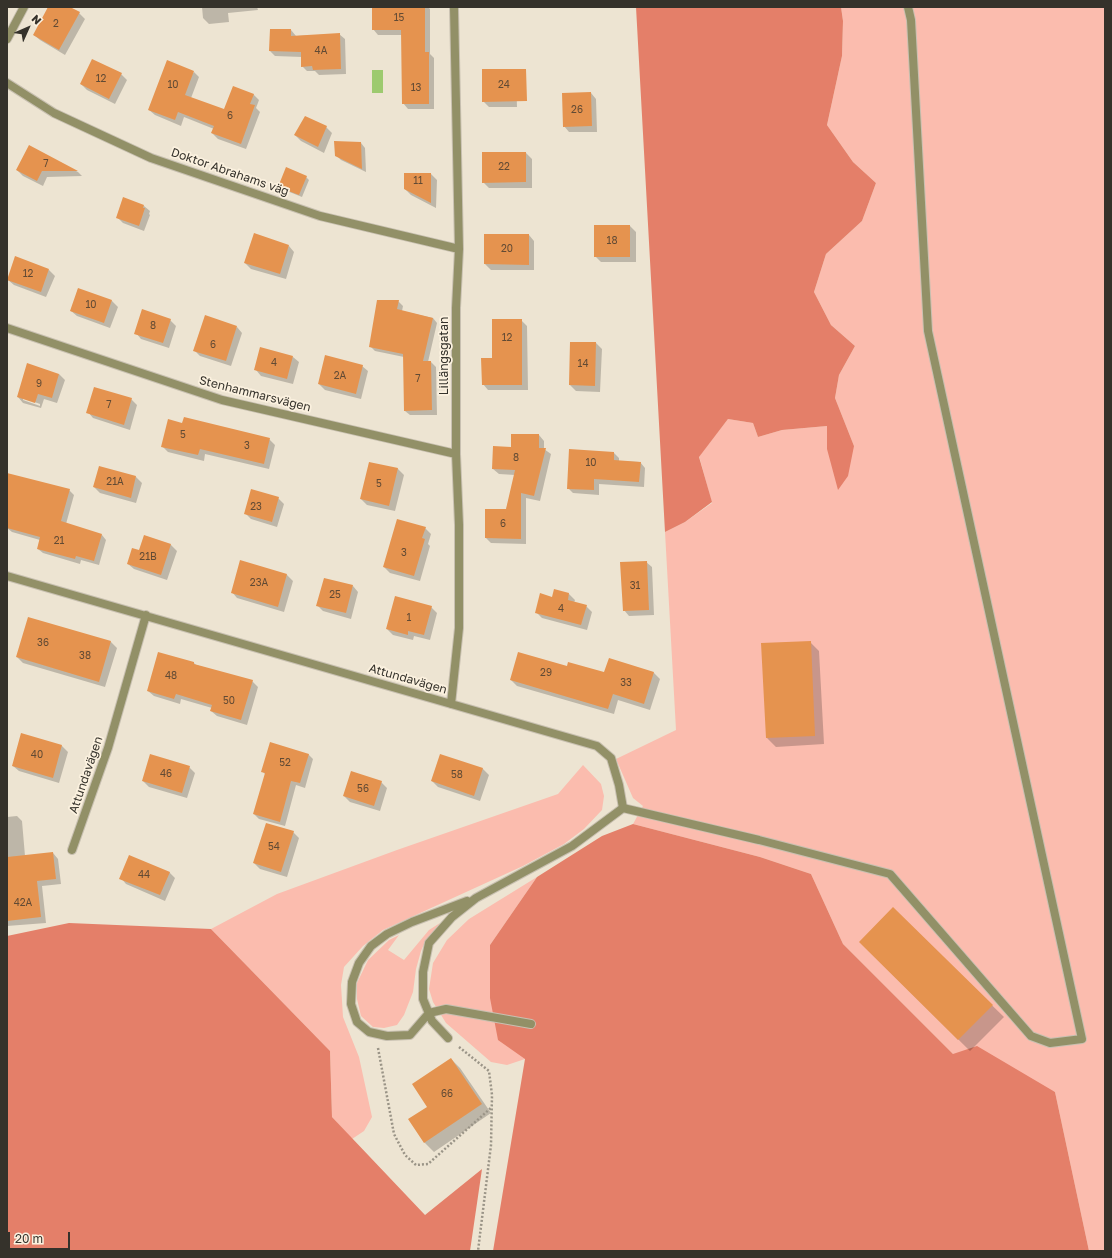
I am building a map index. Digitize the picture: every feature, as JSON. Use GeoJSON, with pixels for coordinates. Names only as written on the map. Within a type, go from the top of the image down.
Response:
{"type":"FeatureCollection","features":[{"type":"Feature","properties":{"kind":"street"},"geometry":{"type":"LineString","coordinates":[[7,39],[24,7]]}},
{"type":"Feature","properties":{"kind":"street","name":"Lillängsgatan"},"geometry":{"type":"LineString","coordinates":[[451,704],[459,628],[459,525],[456,454],[456,308],[459,248],[454,7]]}},
{"type":"Feature","properties":{"kind":"street"},"geometry":{"type":"LineString","coordinates":[[531,1024],[446,1009],[429,1013],[410,1035],[387,1036],[369,1032],[357,1022],[351,1004],[352,982],[359,963],[371,946],[387,934],[412,922],[476,898],[572,846],[623,808],[759,840],[890,874],[1031,1036],[1050,1043],[1082,1039],[928,331],[912,28],[908,7]]}},
{"type":"Feature","properties":{"kind":"street","name":"Doktor Abrahams väg"},"geometry":{"type":"LineString","coordinates":[[7,83],[54,113],[151,158],[320,216],[459,248]]}},
{"type":"Feature","properties":{"kind":"street","name":"Stenhammarsvägen"},"geometry":{"type":"LineString","coordinates":[[7,328],[222,400],[456,454]]}},
{"type":"Feature","properties":{"kind":"street","name":"Attundavägen"},"geometry":{"type":"LineString","coordinates":[[7,576],[597,746],[611,758],[619,784],[623,808]]}},
{"type":"Feature","properties":{"kind":"street","name":"Attundavägen"},"geometry":{"type":"LineString","coordinates":[[72,850],[108,748],[146,615]]}},
{"type":"Feature","properties":{"kind":"street"},"geometry":{"type":"LineString","coordinates":[[448,1038],[432,1021],[424,999],[423,972],[430,943],[452,917],[476,898]]}},
{"type":"Feature","properties":{"kind":"path"},"geometry":{"type":"LineString","coordinates":[[376,1033],[394,1134],[405,1155],[416,1165],[428,1164],[492,1107]]}},
{"type":"Feature","properties":{"kind":"path"},"geometry":{"type":"LineString","coordinates":[[448,1038],[489,1071],[492,1107],[491,1145],[478,1251]]}},
{"type":"Feature","properties":{"kind":"shaded area"},"geometry":{"type":"Polygon","coordinates":[[[636,7],[841,7],[843,21],[842,56],[827,125],[853,162],[876,183],[862,221],[826,254],[814,292],[831,325],[855,346],[839,375],[835,398],[854,446],[848,476],[838,490],[827,449],[827,426],[782,430],[758,437],[753,423],[728,419],[699,457],[712,502],[685,522],[665,532],[636,7]]]}},
{"type":"Feature","properties":{"kind":"shaded area"},"geometry":{"type":"Polygon","coordinates":[[[841,7],[1105,7],[1105,1251],[1089,1251],[1055,1092],[953,1054],[843,944],[811,874],[760,857],[633,824],[643,806],[633,798],[616,759],[676,730],[665,532],[685,522],[712,503],[699,456],[728,419],[753,423],[758,437],[782,430],[827,426],[827,449],[854,446],[835,398],[839,375],[855,346],[831,325],[814,292],[826,254],[862,221],[876,183],[853,162],[827,125],[842,56],[843,21],[841,7]]]}},
{"type":"Feature","properties":{"kind":"shaded area"},"geometry":{"type":"Polygon","coordinates":[[[372,70],[383,70],[383,93],[372,93],[372,70]]]}},
{"type":"Feature","properties":{"kind":"shaded area"},"geometry":{"type":"Polygon","coordinates":[[[583,765],[601,784],[604,796],[602,810],[584,829],[564,844],[523,866],[383,930],[363,946],[344,967],[341,985],[343,1017],[359,1057],[372,1117],[364,1131],[352,1139],[332,1117],[330,1051],[211,929],[277,894],[397,850],[558,794],[583,765]]]}},
{"type":"Feature","properties":{"kind":"shaded area"},"geometry":{"type":"Polygon","coordinates":[[[633,824],[760,857],[811,874],[843,944],[953,1054],[977,1046],[1055,1092],[1089,1251],[493,1251],[525,1059],[498,1040],[490,998],[490,945],[537,877],[602,836],[633,824]]]}},
{"type":"Feature","properties":{"kind":"shaded area"},"geometry":{"type":"Polygon","coordinates":[[[537,877],[490,945],[525,1059],[507,1065],[491,1062],[446,1023],[433,1002],[429,989],[433,963],[447,940],[469,919],[537,877]]]}},
{"type":"Feature","properties":{"kind":"shaded area"},"geometry":{"type":"Polygon","coordinates":[[[69,923],[211,929],[330,1051],[332,1117],[425,1215],[482,1169],[470,1251],[7,1251],[7,936],[69,923]]]}},
{"type":"Feature","properties":{"kind":"shaded area"},"geometry":{"type":"Polygon","coordinates":[[[440,923],[425,942],[421,951],[416,969],[413,992],[404,1015],[397,1025],[384,1028],[373,1027],[361,1016],[357,999],[357,983],[368,960],[389,940],[399,935],[388,950],[404,960],[429,930],[440,923]]]}},
{"type":"Feature","properties":{"kind":"building"},"geometry":{"type":"Polygon","coordinates":[[[48,7],[70,7],[80,12],[59,50],[33,35],[48,7]]]}},
{"type":"Feature","properties":{"kind":"building"},"geometry":{"type":"Polygon","coordinates":[[[372,7],[425,7],[425,52],[429,52],[429,104],[402,104],[401,30],[372,30],[372,7]]]}},
{"type":"Feature","properties":{"kind":"building"},"geometry":{"type":"Polygon","coordinates":[[[270,29],[291,29],[291,36],[340,33],[341,69],[313,70],[312,66],[301,67],[301,52],[269,51],[270,29]]]}},
{"type":"Feature","properties":{"kind":"building"},"geometry":{"type":"Polygon","coordinates":[[[92,59],[122,73],[109,99],[80,84],[92,59]]]}},
{"type":"Feature","properties":{"kind":"building"},"geometry":{"type":"Polygon","coordinates":[[[167,60],[194,71],[185,95],[224,109],[233,86],[254,94],[250,104],[255,105],[241,144],[211,133],[214,126],[178,112],[175,120],[148,110],[167,60]]]}},
{"type":"Feature","properties":{"kind":"building"},"geometry":{"type":"Polygon","coordinates":[[[482,69],[526,69],[527,101],[482,102],[482,69]]]}},
{"type":"Feature","properties":{"kind":"building"},"geometry":{"type":"Polygon","coordinates":[[[591,92],[592,126],[563,127],[562,93],[591,92]]]}},
{"type":"Feature","properties":{"kind":"building"},"geometry":{"type":"Polygon","coordinates":[[[305,116],[327,126],[318,147],[294,135],[305,116]]]}},
{"type":"Feature","properties":{"kind":"building"},"geometry":{"type":"Polygon","coordinates":[[[334,141],[361,142],[362,169],[335,156],[334,141]]]}},
{"type":"Feature","properties":{"kind":"building"},"geometry":{"type":"Polygon","coordinates":[[[29,145],[78,171],[42,171],[37,181],[16,170],[29,145]]]}},
{"type":"Feature","properties":{"kind":"building"},"geometry":{"type":"Polygon","coordinates":[[[482,152],[526,152],[526,182],[482,183],[482,152]]]}},
{"type":"Feature","properties":{"kind":"building"},"geometry":{"type":"Polygon","coordinates":[[[286,167],[307,176],[299,195],[278,187],[286,167]]]}},
{"type":"Feature","properties":{"kind":"building"},"geometry":{"type":"Polygon","coordinates":[[[404,173],[431,173],[431,203],[404,189],[404,173]]]}},
{"type":"Feature","properties":{"kind":"building"},"geometry":{"type":"Polygon","coordinates":[[[123,197],[144,205],[143,208],[145,208],[139,226],[116,218],[123,197]]]}},
{"type":"Feature","properties":{"kind":"building"},"geometry":{"type":"Polygon","coordinates":[[[594,225],[630,225],[630,257],[594,257],[594,225]]]}},
{"type":"Feature","properties":{"kind":"building"},"geometry":{"type":"Polygon","coordinates":[[[254,233],[289,245],[280,274],[244,263],[254,233]]]}},
{"type":"Feature","properties":{"kind":"building"},"geometry":{"type":"Polygon","coordinates":[[[484,234],[529,234],[529,265],[484,264],[484,234]]]}},
{"type":"Feature","properties":{"kind":"building"},"geometry":{"type":"Polygon","coordinates":[[[15,256],[49,269],[41,292],[7,280],[15,256]]]}},
{"type":"Feature","properties":{"kind":"building"},"geometry":{"type":"Polygon","coordinates":[[[78,288],[112,300],[104,323],[70,311],[78,288]]]}},
{"type":"Feature","properties":{"kind":"building"},"geometry":{"type":"Polygon","coordinates":[[[377,300],[399,300],[397,309],[433,318],[423,361],[431,361],[432,410],[404,411],[403,354],[369,347],[377,300]]]}},
{"type":"Feature","properties":{"kind":"building"},"geometry":{"type":"Polygon","coordinates":[[[142,309],[171,319],[163,343],[134,334],[142,309]]]}},
{"type":"Feature","properties":{"kind":"building"},"geometry":{"type":"Polygon","coordinates":[[[205,315],[237,326],[226,361],[193,351],[205,315]]]}},
{"type":"Feature","properties":{"kind":"building"},"geometry":{"type":"Polygon","coordinates":[[[492,319],[522,319],[522,385],[482,385],[481,358],[492,358],[492,319]]]}},
{"type":"Feature","properties":{"kind":"building"},"geometry":{"type":"Polygon","coordinates":[[[570,342],[596,342],[595,386],[569,385],[570,342]]]}},
{"type":"Feature","properties":{"kind":"building"},"geometry":{"type":"Polygon","coordinates":[[[260,347],[293,356],[287,379],[254,370],[260,347]]]}},
{"type":"Feature","properties":{"kind":"building"},"geometry":{"type":"Polygon","coordinates":[[[325,355],[363,365],[356,394],[318,384],[325,355]]]}},
{"type":"Feature","properties":{"kind":"building"},"geometry":{"type":"Polygon","coordinates":[[[27,363],[59,374],[52,398],[38,394],[35,403],[17,397],[27,363]]]}},
{"type":"Feature","properties":{"kind":"building"},"geometry":{"type":"Polygon","coordinates":[[[94,387],[132,398],[124,425],[86,413],[94,387]]]}},
{"type":"Feature","properties":{"kind":"building"},"geometry":{"type":"Polygon","coordinates":[[[184,417],[270,438],[264,464],[200,449],[198,455],[161,447],[168,419],[182,423],[184,417]]]}},
{"type":"Feature","properties":{"kind":"building"},"geometry":{"type":"Polygon","coordinates":[[[511,434],[539,434],[539,448],[546,448],[534,496],[521,493],[521,539],[485,538],[485,509],[506,509],[515,470],[492,469],[493,446],[511,447],[511,434]]]}},
{"type":"Feature","properties":{"kind":"building"},"geometry":{"type":"Polygon","coordinates":[[[569,449],[614,452],[614,460],[641,462],[639,482],[594,479],[594,490],[567,489],[569,449]]]}},
{"type":"Feature","properties":{"kind":"building"},"geometry":{"type":"Polygon","coordinates":[[[369,462],[398,468],[389,506],[360,499],[369,462]]]}},
{"type":"Feature","properties":{"kind":"building"},"geometry":{"type":"Polygon","coordinates":[[[99,466],[136,476],[131,498],[93,487],[99,466]]]}},
{"type":"Feature","properties":{"kind":"building"},"geometry":{"type":"Polygon","coordinates":[[[7,473],[70,489],[61,521],[102,534],[94,561],[76,556],[75,559],[37,549],[40,537],[7,528],[7,473]]]}},
{"type":"Feature","properties":{"kind":"building"},"geometry":{"type":"Polygon","coordinates":[[[251,489],[279,497],[272,522],[244,514],[251,489]]]}},
{"type":"Feature","properties":{"kind":"building"},"geometry":{"type":"Polygon","coordinates":[[[397,519],[426,527],[422,538],[425,539],[414,576],[383,567],[397,519]]]}},
{"type":"Feature","properties":{"kind":"building"},"geometry":{"type":"Polygon","coordinates":[[[144,535],[171,544],[161,575],[127,564],[132,548],[139,550],[144,535]]]}},
{"type":"Feature","properties":{"kind":"building"},"geometry":{"type":"Polygon","coordinates":[[[240,560],[287,574],[278,607],[231,593],[240,560]]]}},
{"type":"Feature","properties":{"kind":"building"},"geometry":{"type":"Polygon","coordinates":[[[647,561],[649,610],[623,611],[620,562],[647,561]]]}},
{"type":"Feature","properties":{"kind":"building"},"geometry":{"type":"Polygon","coordinates":[[[324,578],[353,585],[346,613],[316,606],[324,578]]]}},
{"type":"Feature","properties":{"kind":"building"},"geometry":{"type":"Polygon","coordinates":[[[554,589],[569,593],[568,600],[587,605],[581,625],[535,613],[540,593],[552,597],[554,589]]]}},
{"type":"Feature","properties":{"kind":"building"},"geometry":{"type":"Polygon","coordinates":[[[395,596],[432,606],[424,635],[408,631],[408,635],[386,629],[395,596]]]}},
{"type":"Feature","properties":{"kind":"building"},"geometry":{"type":"Polygon","coordinates":[[[28,617],[111,641],[99,682],[16,657],[28,617]]]}},
{"type":"Feature","properties":{"kind":"building"},"geometry":{"type":"Polygon","coordinates":[[[811,641],[815,736],[766,738],[761,643],[811,641]]]}},
{"type":"Feature","properties":{"kind":"building"},"geometry":{"type":"Polygon","coordinates":[[[158,652],[194,662],[194,664],[253,680],[241,720],[210,711],[212,705],[176,694],[174,699],[147,691],[158,652]]]}},
{"type":"Feature","properties":{"kind":"building"},"geometry":{"type":"Polygon","coordinates":[[[518,652],[567,666],[568,662],[604,672],[609,658],[654,672],[644,704],[613,694],[608,709],[510,680],[518,652]]]}},
{"type":"Feature","properties":{"kind":"building"},"geometry":{"type":"Polygon","coordinates":[[[21,733],[62,745],[53,778],[12,766],[21,733]]]}},
{"type":"Feature","properties":{"kind":"building"},"geometry":{"type":"Polygon","coordinates":[[[270,742],[309,754],[300,783],[291,781],[280,822],[253,814],[265,773],[261,772],[270,742]]]}},
{"type":"Feature","properties":{"kind":"building"},"geometry":{"type":"Polygon","coordinates":[[[150,754],[190,766],[182,793],[142,781],[150,754]]]}},
{"type":"Feature","properties":{"kind":"building"},"geometry":{"type":"Polygon","coordinates":[[[440,754],[483,768],[474,796],[431,781],[440,754]]]}},
{"type":"Feature","properties":{"kind":"building"},"geometry":{"type":"Polygon","coordinates":[[[351,771],[382,781],[374,806],[343,796],[351,771]]]}},
{"type":"Feature","properties":{"kind":"building"},"geometry":{"type":"Polygon","coordinates":[[[266,823],[294,831],[281,872],[253,863],[266,823]]]}},
{"type":"Feature","properties":{"kind":"building"},"geometry":{"type":"Polygon","coordinates":[[[53,852],[56,879],[37,881],[41,917],[7,921],[7,857],[53,852]]]}},
{"type":"Feature","properties":{"kind":"building"},"geometry":{"type":"Polygon","coordinates":[[[129,855],[170,872],[160,895],[119,879],[129,855]]]}},
{"type":"Feature","properties":{"kind":"building"},"geometry":{"type":"Polygon","coordinates":[[[893,907],[993,1005],[958,1040],[859,942],[893,907]]]}},
{"type":"Feature","properties":{"kind":"building"},"geometry":{"type":"Polygon","coordinates":[[[451,1058],[482,1104],[424,1143],[408,1119],[427,1107],[412,1084],[451,1058]]]}}]}
